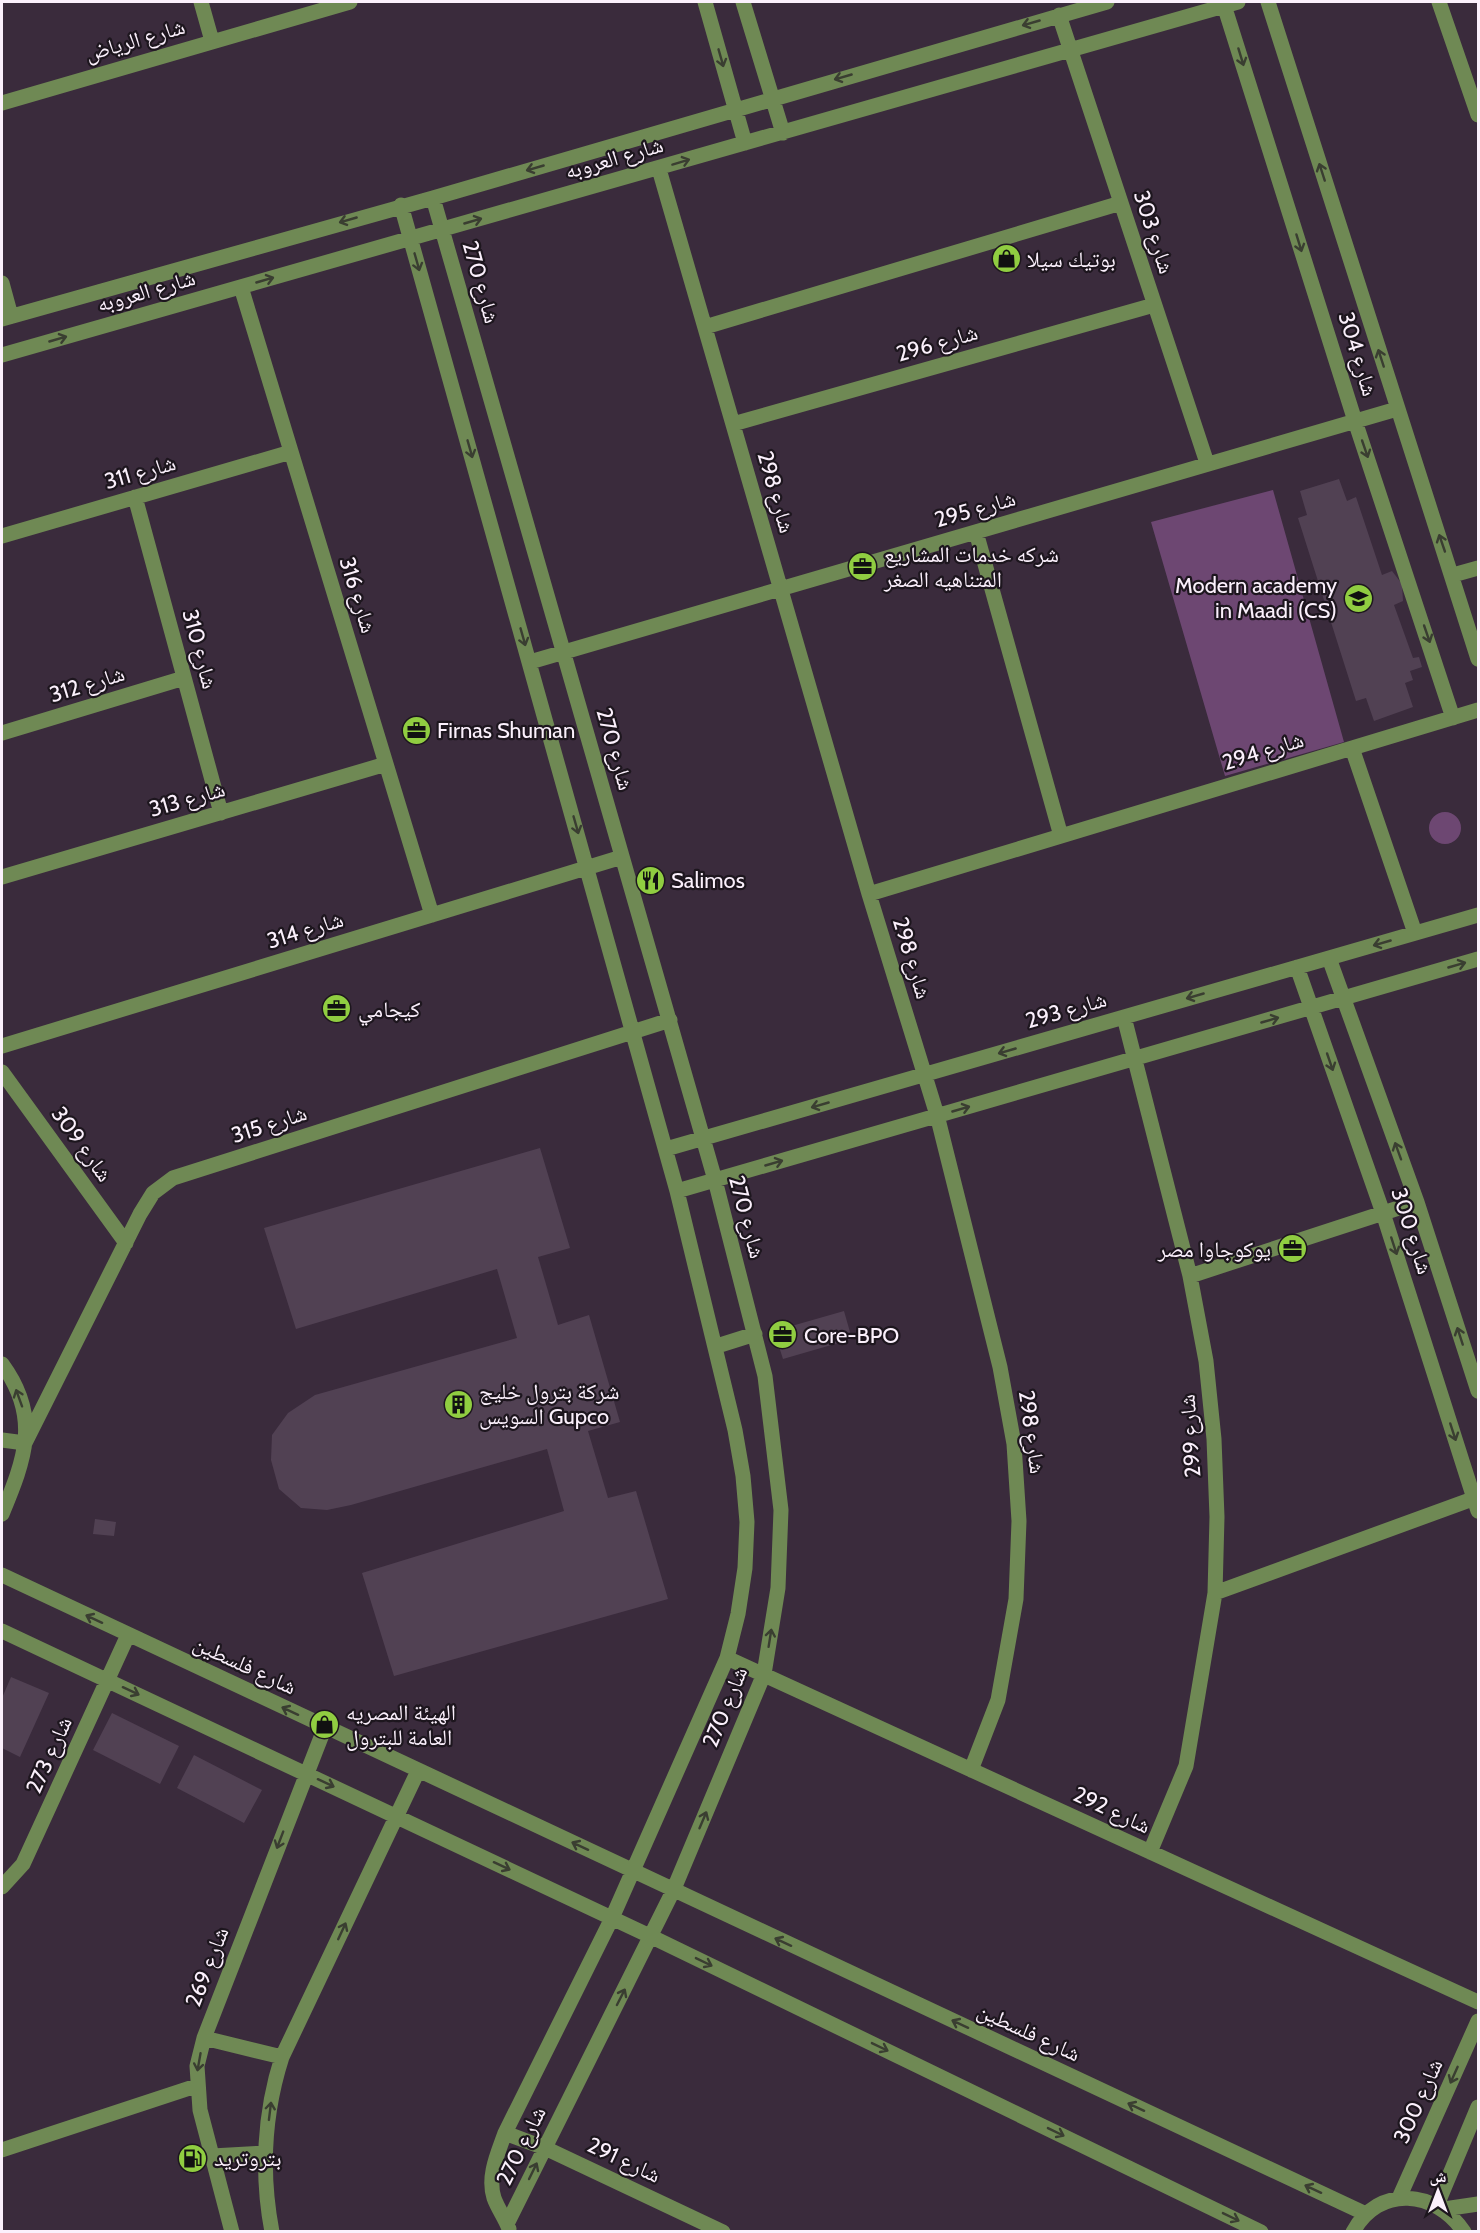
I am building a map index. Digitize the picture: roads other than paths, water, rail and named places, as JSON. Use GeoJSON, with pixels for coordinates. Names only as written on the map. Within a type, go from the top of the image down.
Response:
{"type":"FeatureCollection","features":[{"type":"Feature","properties":{"kind":"street"},"geometry":{"type":"LineString","coordinates":[[201,2],[212,41]]}},
{"type":"Feature","properties":{"kind":"street","name":"شارع الرياض"},"geometry":{"type":"LineString","coordinates":[[2,103],[350,2]]}},
{"type":"Feature","properties":{"kind":"street"},"geometry":{"type":"LineString","coordinates":[[705,2],[746,143]]}},
{"type":"Feature","properties":{"kind":"street"},"geometry":{"type":"LineString","coordinates":[[743,2],[783,133]]}},
{"type":"Feature","properties":{"kind":"street","name":"شارع العروبه"},"geometry":{"type":"LineString","coordinates":[[6,317],[401,205],[433,198],[735,108],[1107,2]]}},
{"type":"Feature","properties":{"kind":"street","name":"شارع 304"},"geometry":{"type":"LineString","coordinates":[[1268,2],[1479,659]]}},
{"type":"Feature","properties":{"kind":"street"},"geometry":{"type":"LineString","coordinates":[[1439,2],[1479,115]]}},
{"type":"Feature","properties":{"kind":"street","name":"شارع العروبه"},"geometry":{"type":"LineString","coordinates":[[2,356],[659,169],[1229,3]]}},
{"type":"Feature","properties":{"kind":"street","name":"شارع 304"},"geometry":{"type":"LineString","coordinates":[[1229,3],[1355,421],[1453,718]]}},
{"type":"Feature","properties":{"kind":"street","name":"شارع 303"},"geometry":{"type":"LineString","coordinates":[[1059,15],[1206,463]]}},
{"type":"Feature","properties":{"kind":"street","name":"شارع 298"},"geometry":{"type":"LineString","coordinates":[[659,169],[869,894],[938,1116],[1000,1368],[1014,1444],[1019,1521],[1016,1599],[994,1712],[971,1770]]}},
{"type":"Feature","properties":{"kind":"street","name":"شارع 270"},"geometry":{"type":"LineString","coordinates":[[433,198],[715,1180],[755,1334],[772,1420],[782,1510],[778,1588],[764,1674],[674,1890],[545,2148],[508,2228]]}},
{"type":"Feature","properties":{"kind":"street"},"geometry":{"type":"LineString","coordinates":[[705,327],[1120,203]]}},
{"type":"Feature","properties":{"kind":"street","name":"شارع 270"},"geometry":{"type":"LineString","coordinates":[[401,205],[678,1191],[717,1346],[743,1476],[747,1522],[745,1568],[738,1614],[727,1658],[612,1918],[505,2133],[492,2173],[494,2197],[508,2228]]}},
{"type":"Feature","properties":{"kind":"street"},"geometry":{"type":"LineString","coordinates":[[2,283],[6,317]]}},
{"type":"Feature","properties":{"kind":"street","name":"شارع 316"},"geometry":{"type":"LineString","coordinates":[[241,287],[432,915]]}},
{"type":"Feature","properties":{"kind":"street","name":"شارع 296"},"geometry":{"type":"LineString","coordinates":[[733,424],[1154,305]]}},
{"type":"Feature","properties":{"kind":"street","name":"شارع 295"},"geometry":{"type":"LineString","coordinates":[[530,662],[1397,409]]}},
{"type":"Feature","properties":{"kind":"street","name":"شارع 311"},"geometry":{"type":"LineString","coordinates":[[2,536],[291,452]]}},
{"type":"Feature","properties":{"kind":"street","name":"شارع 310"},"geometry":{"type":"LineString","coordinates":[[135,497],[221,813]]}},
{"type":"Feature","properties":{"kind":"street"},"geometry":{"type":"LineString","coordinates":[[976,532],[1061,836]]}},
{"type":"Feature","properties":{"kind":"street"},"geometry":{"type":"LineString","coordinates":[[1453,575],[1479,568]]}},
{"type":"Feature","properties":{"kind":"street","name":"شارع 312"},"geometry":{"type":"LineString","coordinates":[[2,733],[184,678]]}},
{"type":"Feature","properties":{"kind":"street","name":"شارع 294"},"geometry":{"type":"LineString","coordinates":[[869,894],[1479,710]]}},
{"type":"Feature","properties":{"kind":"street"},"geometry":{"type":"LineString","coordinates":[[1352,748],[1415,933]]}},
{"type":"Feature","properties":{"kind":"street","name":"شارع 313"},"geometry":{"type":"LineString","coordinates":[[2,877],[386,764]]}},
{"type":"Feature","properties":{"kind":"street","name":"شارع 314"},"geometry":{"type":"LineString","coordinates":[[2,1046],[622,857]]}},
{"type":"Feature","properties":{"kind":"street","name":"شارع 293"},"geometry":{"type":"LineString","coordinates":[[666,1149],[1479,915]]}},
{"type":"Feature","properties":{"kind":"street","name":"شارع 300"},"geometry":{"type":"LineString","coordinates":[[1329,958],[1417,1202],[1479,1391]]}},
{"type":"Feature","properties":{"kind":"street"},"geometry":{"type":"LineString","coordinates":[[678,1191],[1479,959]]}},
{"type":"Feature","properties":{"kind":"street","name":"شارع 300"},"geometry":{"type":"LineString","coordinates":[[1297,967],[1383,1213],[1477,1502]]}},
{"type":"Feature","properties":{"kind":"street","name":"شارع 299"},"geometry":{"type":"LineString","coordinates":[[1124,1017],[1190,1276],[1206,1361],[1214,1439],[1217,1517],[1215,1593],[1186,1766],[1150,1852]]}},
{"type":"Feature","properties":{"kind":"street","name":"شارع 315"},"geometry":{"type":"LineString","coordinates":[[25,1443],[140,1214],[153,1193],[173,1178],[670,1020]]}},
{"type":"Feature","properties":{"kind":"street","name":"شارع 309"},"geometry":{"type":"LineString","coordinates":[[2,1072],[126,1244]]}},
{"type":"Feature","properties":{"kind":"street"},"geometry":{"type":"LineString","coordinates":[[1190,1276],[1417,1202]]}},
{"type":"Feature","properties":{"kind":"street"},"geometry":{"type":"LineString","coordinates":[[717,1346],[755,1334]]}},
{"type":"Feature","properties":{"kind":"street"},"geometry":{"type":"LineString","coordinates":[[2,1364],[21,1398],[27,1425],[19,1471],[2,1514]]}},
{"type":"Feature","properties":{"kind":"street"},"geometry":{"type":"LineString","coordinates":[[2,1440],[25,1443]]}},
{"type":"Feature","properties":{"kind":"street"},"geometry":{"type":"LineString","coordinates":[[1215,1593],[1477,1502]]}},
{"type":"Feature","properties":{"kind":"street","name":"شارع فلسطين"},"geometry":{"type":"LineString","coordinates":[[2,1575],[1366,2214]]}},
{"type":"Feature","properties":{"kind":"street"},"geometry":{"type":"LineString","coordinates":[[2,1630],[652,1937],[1261,2232]]}},
{"type":"Feature","properties":{"kind":"street","name":"شارع 273"},"geometry":{"type":"LineString","coordinates":[[2,1887],[23,1864],[128,1635]]}},
{"type":"Feature","properties":{"kind":"street","name":"شارع 292"},"geometry":{"type":"LineString","coordinates":[[727,1658],[1479,2002]]}},
{"type":"Feature","properties":{"kind":"street","name":"شارع 269"},"geometry":{"type":"LineString","coordinates":[[232,2232],[196,2086],[197,2066],[204,2037],[325,1727]]}},
{"type":"Feature","properties":{"kind":"street"},"geometry":{"type":"LineString","coordinates":[[272,2232],[265,2184],[265,2153],[275,2078],[282,2056],[418,1771]]}},
{"type":"Feature","properties":{"kind":"street","name":"شارع 300"},"geometry":{"type":"LineString","coordinates":[[1399,2198],[1479,2021]]}},
{"type":"Feature","properties":{"kind":"street"},"geometry":{"type":"LineString","coordinates":[[204,2037],[282,2056]]}},
{"type":"Feature","properties":{"kind":"street"},"geometry":{"type":"LineString","coordinates":[[2,2150],[196,2086]]}},
{"type":"Feature","properties":{"kind":"street"},"geometry":{"type":"LineString","coordinates":[[1441,2207],[1479,2107]]}},
{"type":"Feature","properties":{"kind":"street","name":"شارع 291"},"geometry":{"type":"LineString","coordinates":[[505,2133],[545,2148],[723,2232]]}},
{"type":"Feature","properties":{"kind":"street"},"geometry":{"type":"LineString","coordinates":[[212,2156],[265,2153]]}},
{"type":"Feature","properties":{"kind":"street"},"geometry":{"type":"LineString","coordinates":[[1353,2232],[1366,2214],[1376,2207],[1399,2198],[1412,2198],[1441,2207],[1479,2205]]}},
{"type":"Feature","properties":{"kind":"street"},"geometry":{"type":"LineString","coordinates":[[1441,2207],[1464,2232]]}},
{"type":"Feature","properties":{"kind":"place","name":"بوتيك سيلا"},"geometry":{"type":"Point","coordinates":[1006,259]}},
{"type":"Feature","properties":{"kind":"place","name":"شركه خدمات المشاريع المتناهيه الصغر"},"geometry":{"type":"Point","coordinates":[863,567]}},
{"type":"Feature","properties":{"kind":"place","name":"Modern academy in Maadi (CS)"},"geometry":{"type":"Point","coordinates":[1358,598]}},
{"type":"Feature","properties":{"kind":"place","name":"Firnas Shuman"},"geometry":{"type":"Point","coordinates":[416,730]}},
{"type":"Feature","properties":{"kind":"place","name":"Salimos"},"geometry":{"type":"Point","coordinates":[650,880]}},
{"type":"Feature","properties":{"kind":"place","name":"كيجامي"},"geometry":{"type":"Point","coordinates":[337,1009]}},
{"type":"Feature","properties":{"kind":"place","name":"يوكوجاوا مصر"},"geometry":{"type":"Point","coordinates":[1292,1249]}},
{"type":"Feature","properties":{"kind":"place","name":"Core-BPO"},"geometry":{"type":"Point","coordinates":[783,1335]}},
{"type":"Feature","properties":{"kind":"place","name":"شركة بترول خليج السويس Gupco"},"geometry":{"type":"Point","coordinates":[458,1404]}},
{"type":"Feature","properties":{"kind":"place","name":"الهيئة المصريه العامة للبترول"},"geometry":{"type":"Point","coordinates":[325,1725]}},
{"type":"Feature","properties":{"kind":"place","name":"بتروتريد"},"geometry":{"type":"Point","coordinates":[193,2158]}}]}
